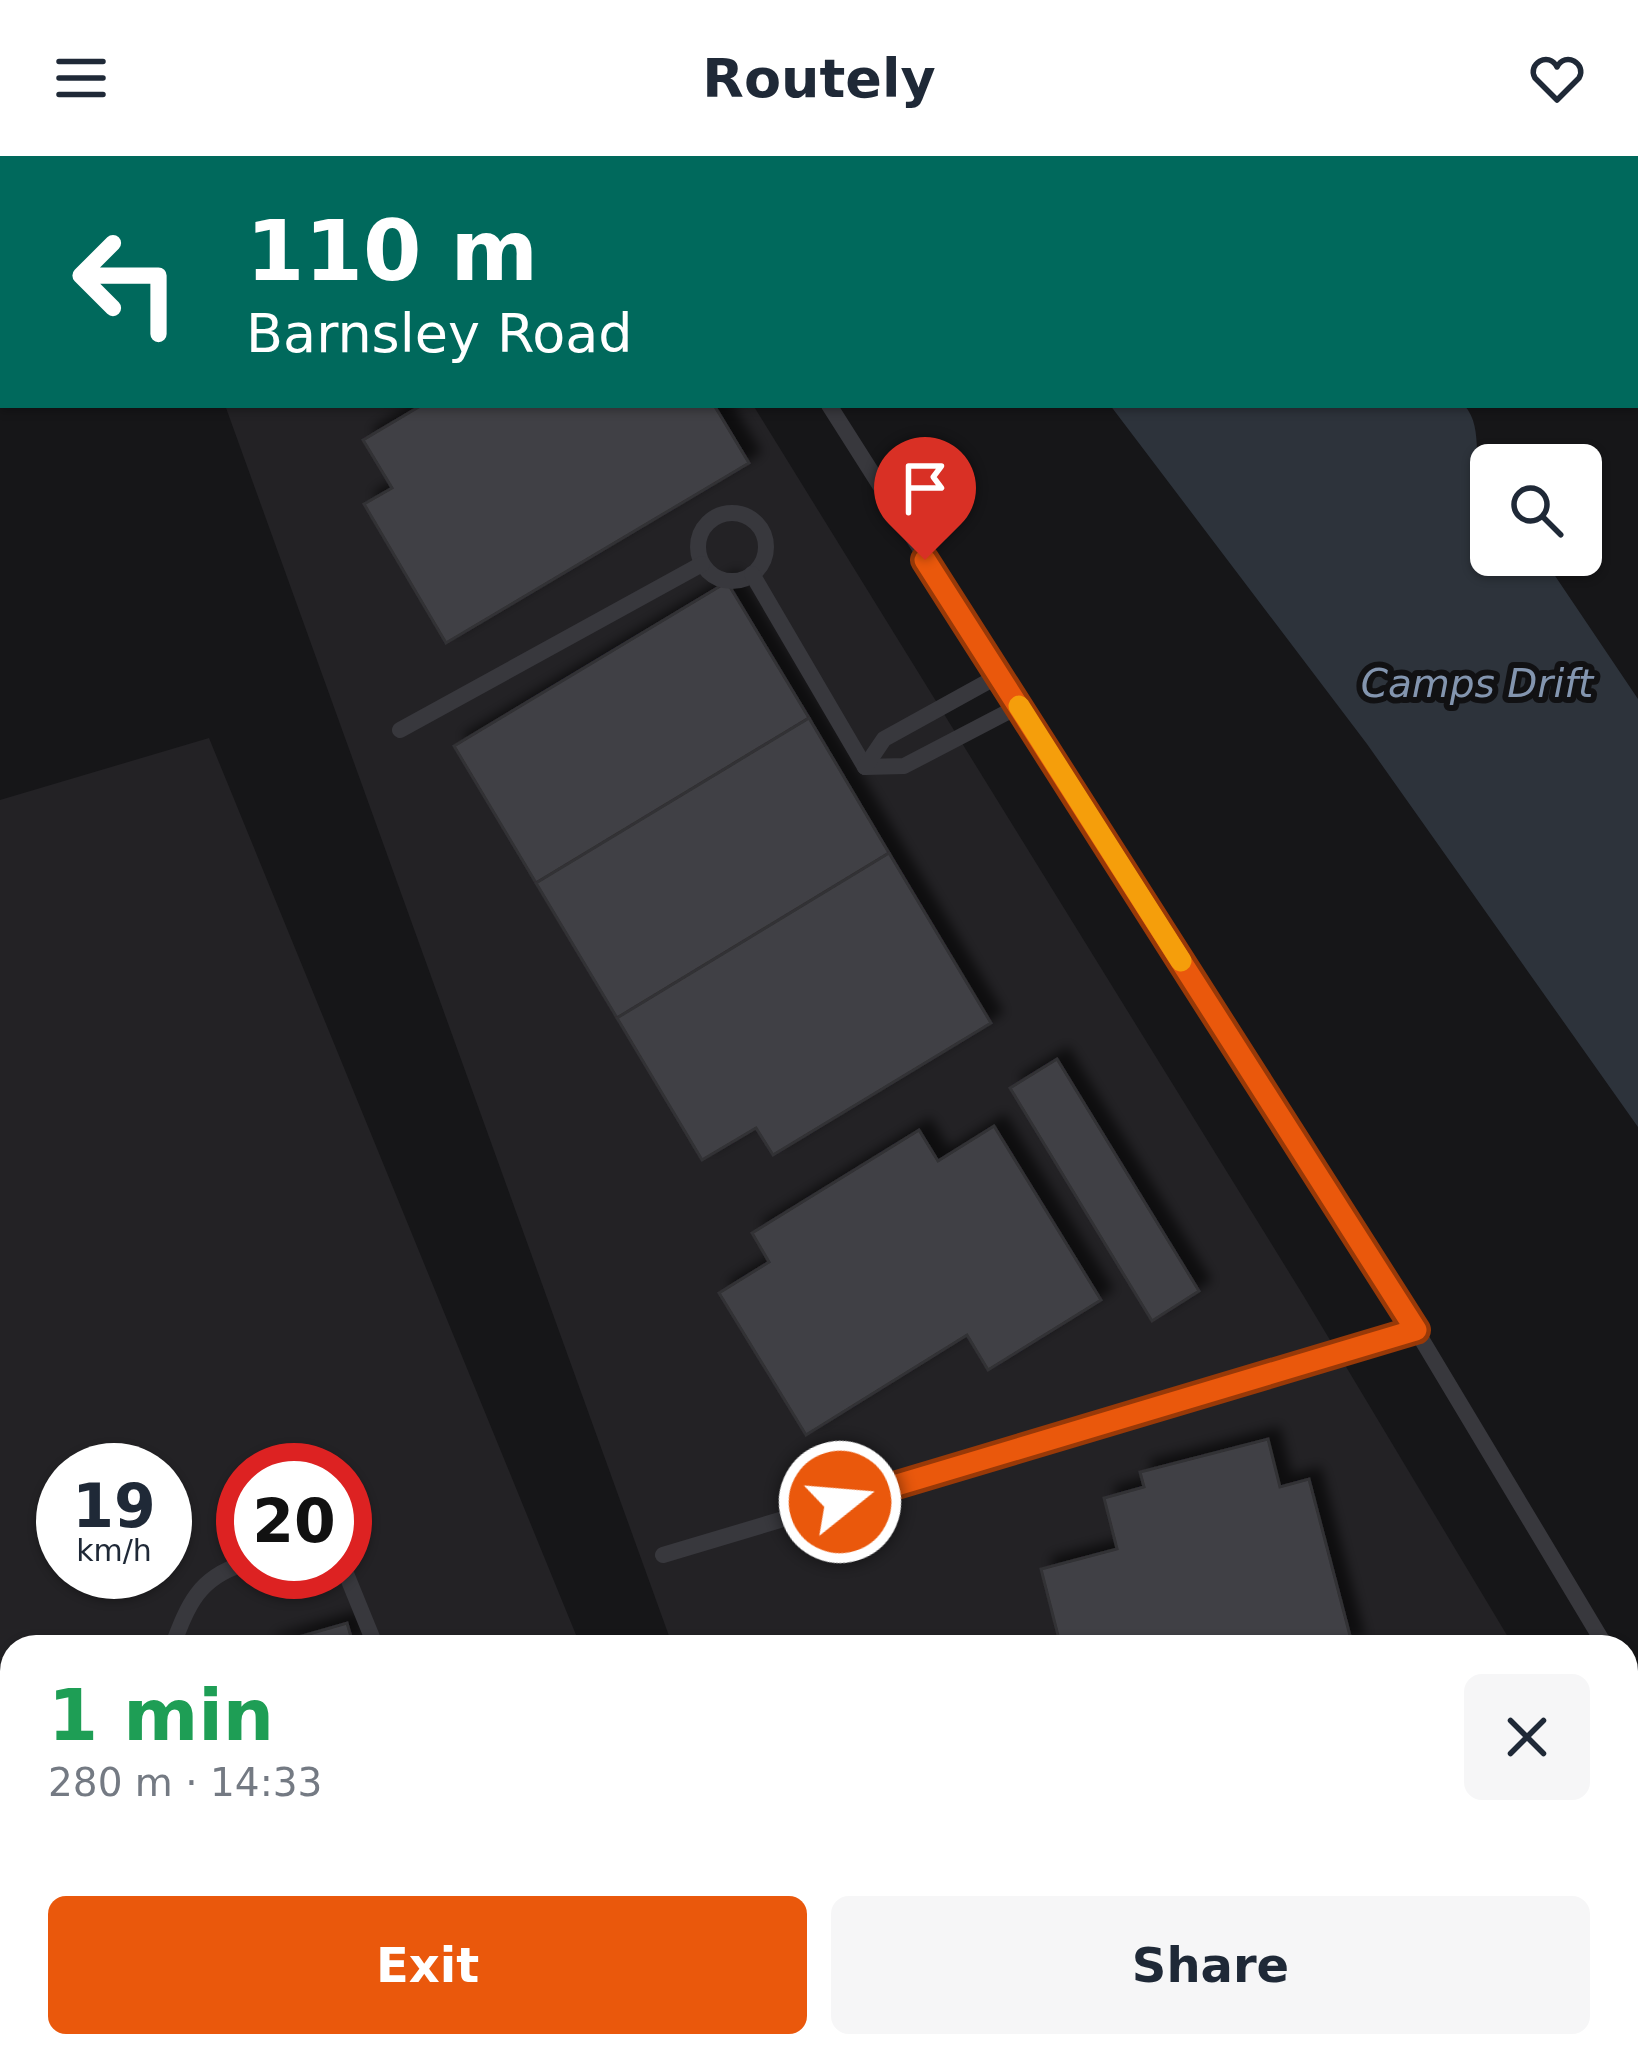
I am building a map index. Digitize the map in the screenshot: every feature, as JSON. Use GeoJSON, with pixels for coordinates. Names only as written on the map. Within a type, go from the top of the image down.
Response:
{"type":"FeatureCollection","features":[{"type":"Feature","properties":{"kind":"lane"},"geometry":{"type":"LineString","coordinates":[[831,408],[1416,1330],[1599,1635]]}},
{"type":"Feature","properties":{"kind":"lane"},"geometry":{"type":"LineString","coordinates":[[739,513],[751,518],[765,538],[761,564],[752,574],[724,580],[702,564],[698,550],[705,525],[715,517],[739,513]]}},
{"type":"Feature","properties":{"kind":"lane"},"geometry":{"type":"LineString","coordinates":[[400,730],[702,564]]}},
{"type":"Feature","properties":{"kind":"lane"},"geometry":{"type":"LineString","coordinates":[[752,574],[866,767]]}},
{"type":"Feature","properties":{"kind":"lane"},"geometry":{"type":"LineString","coordinates":[[866,767],[884,739],[998,676]]}},
{"type":"Feature","properties":{"kind":"lane"},"geometry":{"type":"LineString","coordinates":[[866,767],[904,766],[1019,706]]}},
{"type":"Feature","properties":{"kind":"lane"},"geometry":{"type":"LineString","coordinates":[[663,1555],[1416,1330]]}},
{"type":"Feature","properties":{"kind":"lane"},"geometry":{"type":"LineString","coordinates":[[177,1635],[196,1590],[216,1573]]}},
{"type":"Feature","properties":{"kind":"lane"},"geometry":{"type":"LineString","coordinates":[[356,1599],[371,1635]]}},
{"type":"Feature","properties":{"kind":"shaded area"},"geometry":{"type":"Polygon","coordinates":[[[226,408],[755,408],[1303,1295],[1507,1635],[669,1635],[226,408]]]}},
{"type":"Feature","properties":{"kind":"shaded area"},"geometry":{"type":"Polygon","coordinates":[[[209,738],[576,1635],[0,1635],[0,800],[209,738]]]}},
{"type":"Feature","properties":{"kind":"water","name":"Camps Drift"},"geometry":{"type":"Polygon","coordinates":[[[1112,408],[1466,408],[1477,444],[1470,444],[1470,576],[1555,576],[1638,699],[1638,1127],[1367,744],[1112,408]]]}},
{"type":"Feature","properties":{"kind":"building"},"geometry":{"type":"Polygon","coordinates":[[[417,408],[716,408],[749,463],[446,643],[364,504],[392,488],[363,440],[417,408]]]}},
{"type":"Feature","properties":{"kind":"building"},"geometry":{"type":"Polygon","coordinates":[[[727,582],[809,718],[536,883],[454,746],[727,582]]]}},
{"type":"Feature","properties":{"kind":"building"},"geometry":{"type":"Polygon","coordinates":[[[809,718],[889,853],[617,1018],[536,883],[809,718]]]}},
{"type":"Feature","properties":{"kind":"building"},"geometry":{"type":"Polygon","coordinates":[[[889,853],[991,1023],[773,1155],[756,1128],[702,1160],[617,1018],[889,853]]]}},
{"type":"Feature","properties":{"kind":"building"},"geometry":{"type":"Polygon","coordinates":[[[1057,1059],[1199,1291],[1152,1321],[1010,1088],[1057,1059]]]}},
{"type":"Feature","properties":{"kind":"building"},"geometry":{"type":"Polygon","coordinates":[[[994,1126],[1101,1300],[988,1370],[967,1335],[806,1435],[719,1293],[769,1262],[752,1233],[919,1130],[938,1161],[994,1126]]]}},
{"type":"Feature","properties":{"kind":"building"},"geometry":{"type":"Polygon","coordinates":[[[1268,1439],[1280,1487],[1309,1479],[1350,1635],[1058,1635],[1041,1569],[1117,1549],[1104,1498],[1144,1487],[1140,1472],[1268,1439]]]}},
{"type":"Feature","properties":{"kind":"building"},"geometry":{"type":"Polygon","coordinates":[[[347,1623],[350,1635],[306,1635],[347,1623]]]}},
{"type":"Feature","properties":{"kind":"slow traffic"},"geometry":{"type":"LineString","coordinates":[[1019,706],[1181,961]]}},
{"type":"Feature","properties":{"kind":"route"},"geometry":{"type":"LineString","coordinates":[[840,1502],[1416,1330],[925,560]]}}]}
